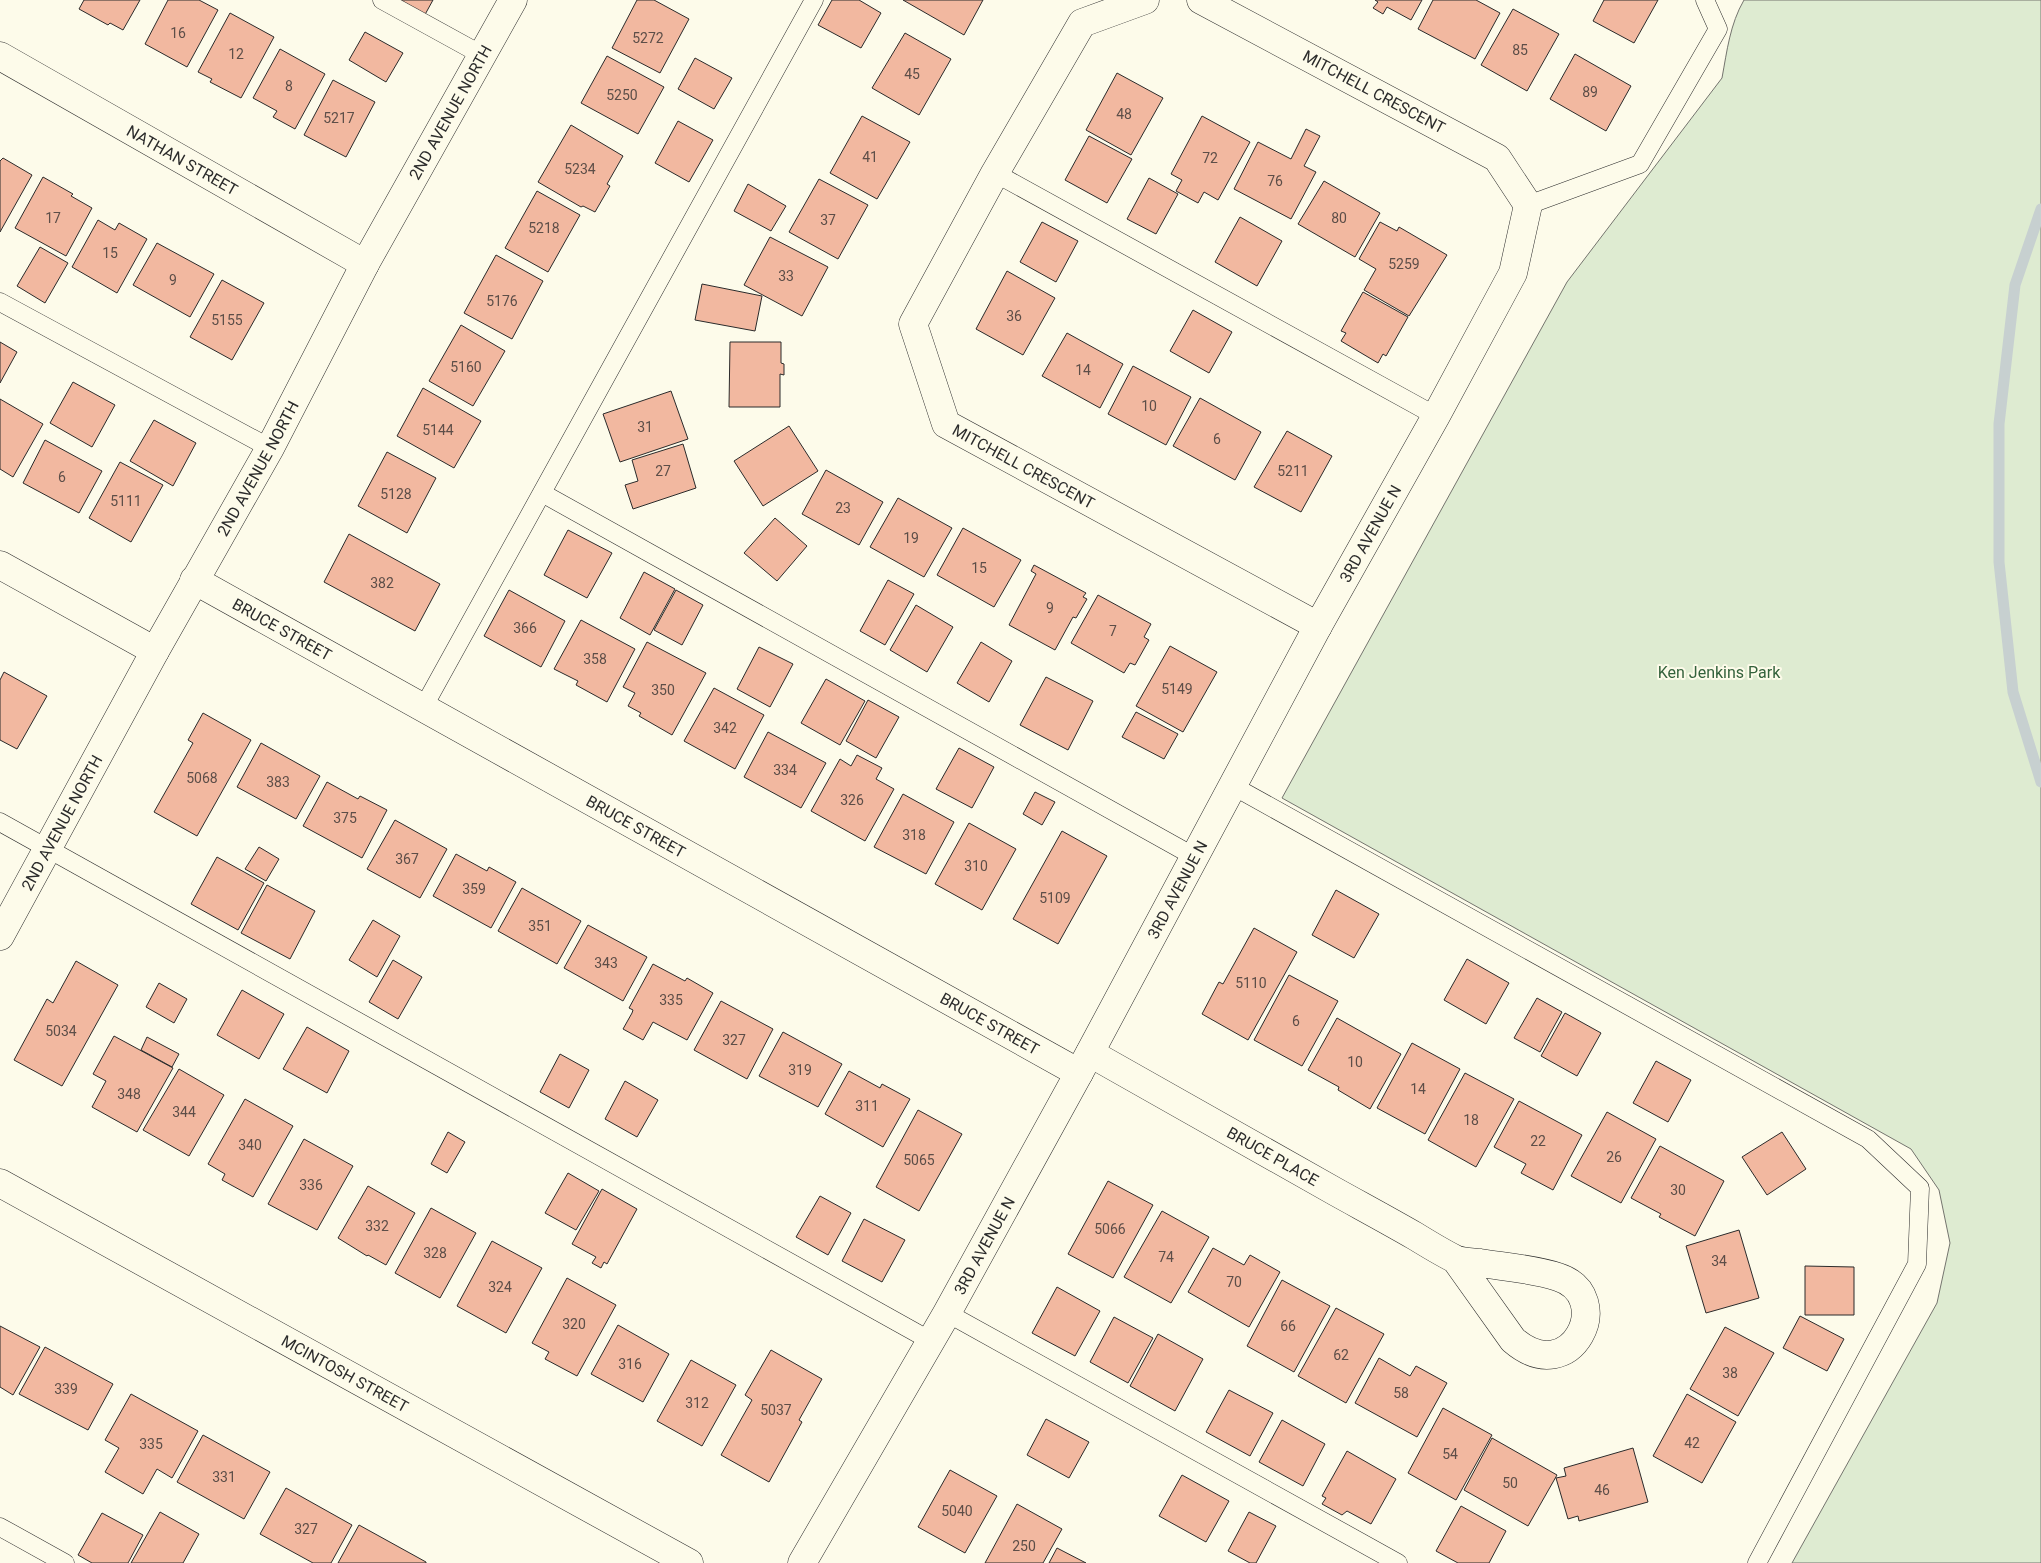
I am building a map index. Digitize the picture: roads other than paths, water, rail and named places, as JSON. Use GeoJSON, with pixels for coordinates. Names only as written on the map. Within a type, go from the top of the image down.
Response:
{"type":"FeatureCollection","features":[{"type":"Feature","properties":{"kind":"street","name":"2ND AVENUE NORTH"},"geometry":{"type":"LineString","coordinates":[[0,936],[194,580],[270,448],[365,264],[513,0]]}},
{"type":"Feature","properties":{"kind":"street","name":"MITCHELL CRESCENT"},"geometry":{"type":"LineString","coordinates":[[1144,0],[1082,23],[995,173],[913,324],[946,424],[1318,626]]}},
{"type":"Feature","properties":{"kind":"street","name":"MITCHELL CRESCENT"},"geometry":{"type":"LineString","coordinates":[[1201,0],[1497,158],[1528,205]]}},
{"type":"Feature","properties":{"kind":"street","name":"NATHAN STREET"},"geometry":{"type":"LineString","coordinates":[[0,56],[365,264]]}},
{"type":"Feature","properties":{"kind":"street","name":"3RD AVENUE N"},"geometry":{"type":"LineString","coordinates":[[802,1563],[947,1313],[1085,1063],[1318,626],[1436,416],[1513,273],[1528,205]]}},
{"type":"Feature","properties":{"kind":"street"},"geometry":{"type":"LineString","coordinates":[[0,565],[155,651]]}},
{"type":"Feature","properties":{"kind":"street","name":"BRUCE STREET"},"geometry":{"type":"LineString","coordinates":[[194,580],[423,708],[1085,1063]]}},
{"type":"Feature","properties":{"kind":"street","name":"BRUCE PLACE"},"geometry":{"type":"LineString","coordinates":[[1085,1063],[1456,1260],[1550,1274],[1566,1279],[1577,1289],[1585,1304],[1586,1319],[1581,1334],[1571,1347],[1556,1354],[1541,1355],[1525,1351],[1513,1340],[1456,1260]]}},
{"type":"Feature","properties":{"kind":"street","name":"MCINTOSH STREET"},"geometry":{"type":"LineString","coordinates":[[0,1183],[689,1563]]}},
{"type":"Feature","properties":{"kind":"lane"},"geometry":{"type":"LineString","coordinates":[[382,0],[482,55]]}},
{"type":"Feature","properties":{"kind":"lane"},"geometry":{"type":"LineString","coordinates":[[423,708],[814,0]]}},
{"type":"Feature","properties":{"kind":"lane"},"geometry":{"type":"LineString","coordinates":[[1528,205],[1640,164],[1718,29],[1705,0]]}},
{"type":"Feature","properties":{"kind":"lane"},"geometry":{"type":"LineString","coordinates":[[995,173],[1436,416]]}},
{"type":"Feature","properties":{"kind":"lane"},"geometry":{"type":"LineString","coordinates":[[0,302],[270,448]]}},
{"type":"Feature","properties":{"kind":"lane"},"geometry":{"type":"LineString","coordinates":[[542,493],[1195,857]]}},
{"type":"Feature","properties":{"kind":"lane"},"geometry":{"type":"LineString","coordinates":[[1234,786],[1868,1139],[1920,1188],[1917,1264],[1757,1563]]}},
{"type":"Feature","properties":{"kind":"lane"},"geometry":{"type":"LineString","coordinates":[[0,822],[931,1341]]}},
{"type":"Feature","properties":{"kind":"lane"},"geometry":{"type":"LineString","coordinates":[[947,1313],[1398,1563]]}},
{"type":"Feature","properties":{"kind":"lane"},"geometry":{"type":"LineString","coordinates":[[0,1526],[65,1563]]}},
{"type":"Feature","properties":{"kind":"waterway"},"geometry":{"type":"LineString","coordinates":[[2041,209],[2015,285],[1999,424],[1999,562],[2013,692],[2041,782]]}},
{"type":"Feature","properties":{"kind":"park label","name":"Ken Jenkins Park"},"geometry":{"type":"Point","coordinates":[1719,672]}}]}
